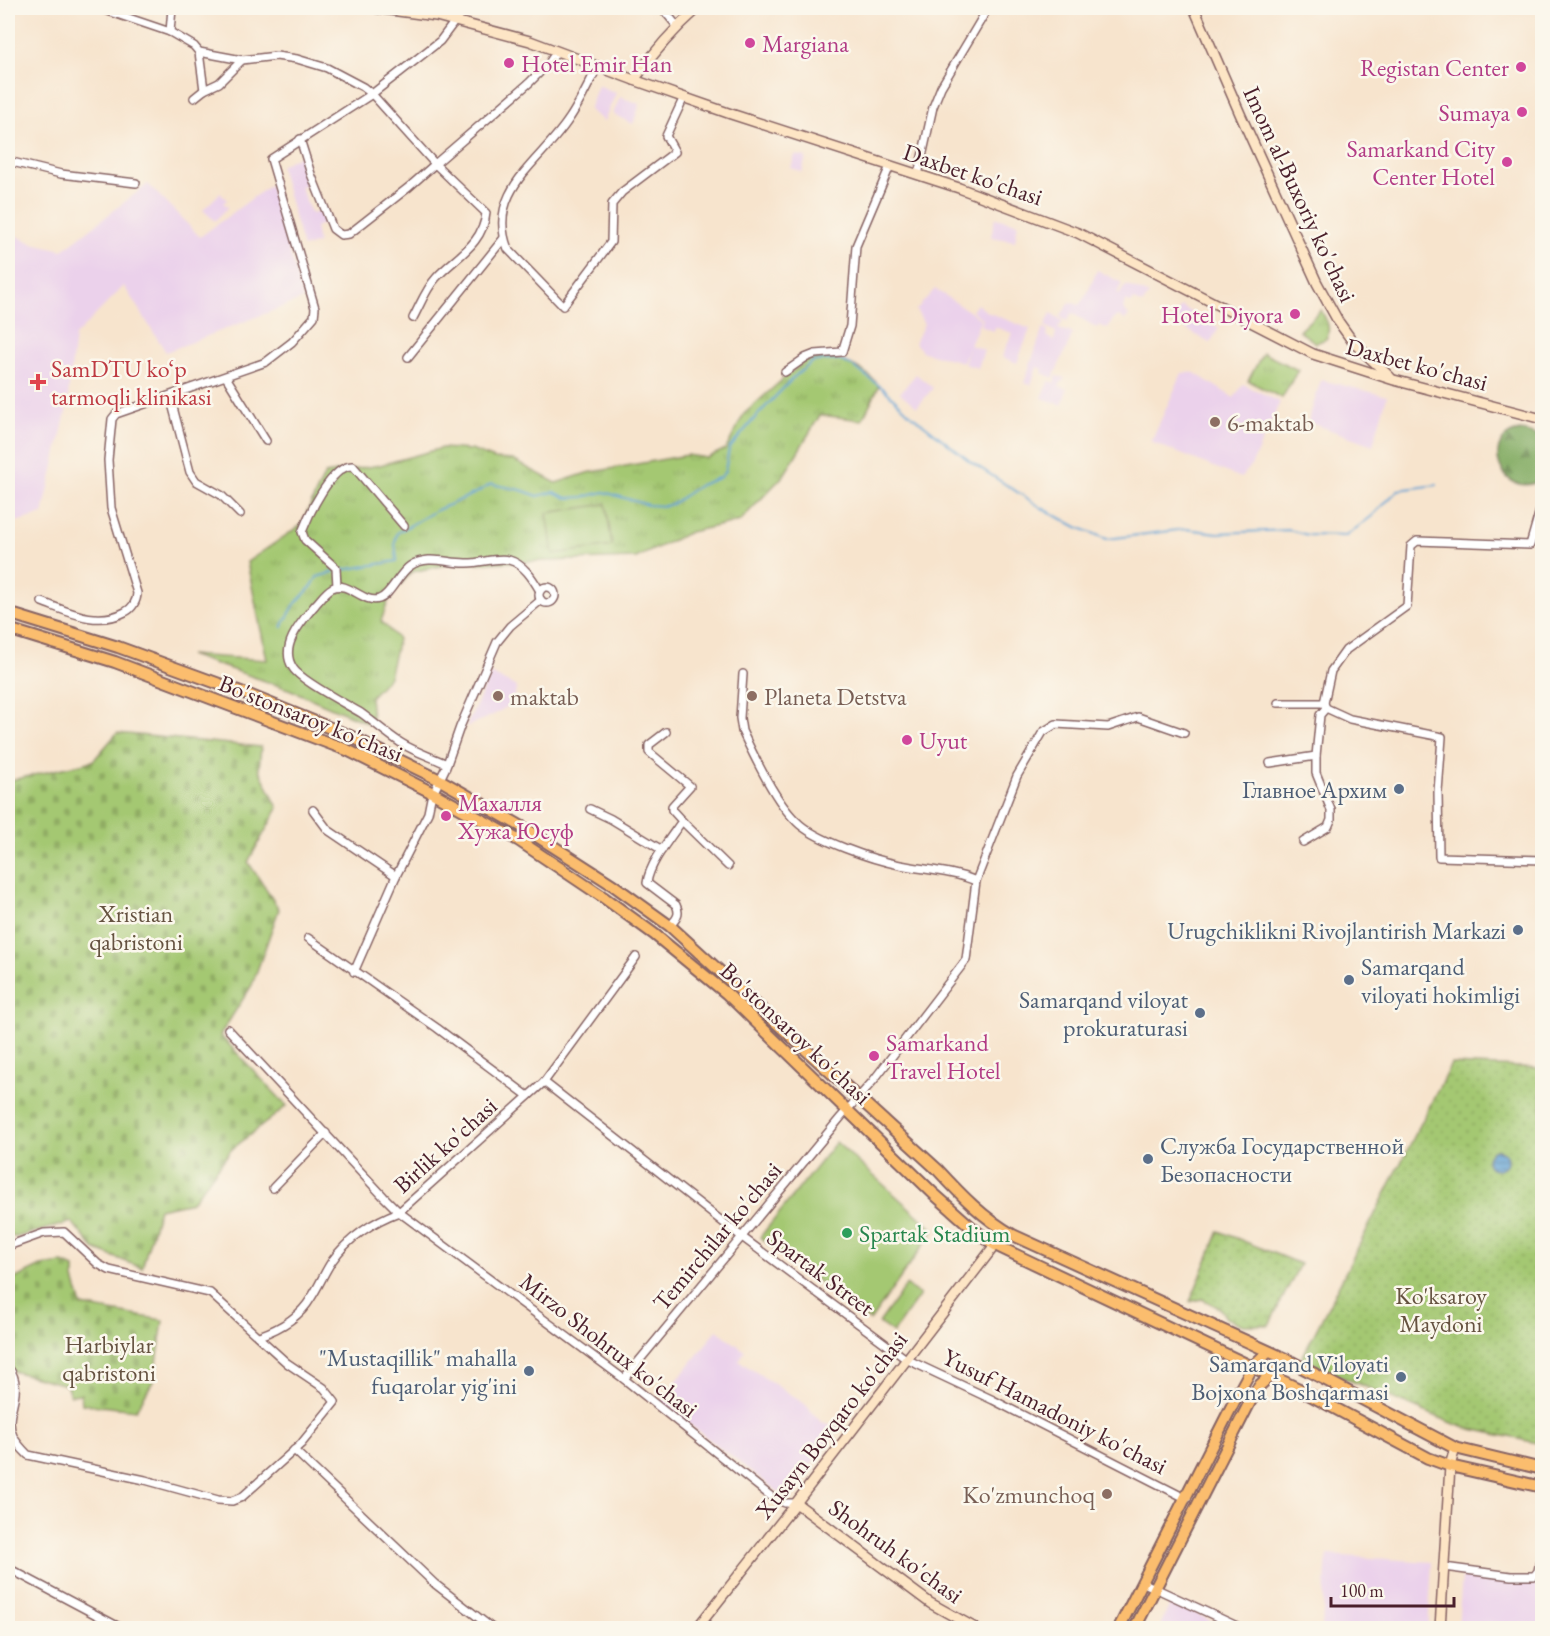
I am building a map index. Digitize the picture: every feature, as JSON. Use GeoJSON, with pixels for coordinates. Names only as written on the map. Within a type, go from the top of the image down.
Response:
{"type":"FeatureCollection","features":[{"type":"Feature","properties":{"kind":"main road","name":"Daxbet ko'chasi"},"geometry":{"type":"LineString","coordinates":[[375,8],[436,16],[531,41],[634,80],[959,188],[1074,231],[1307,352],[1394,380],[1542,419]]}},
{"type":"Feature","properties":{"kind":"main road"},"geometry":{"type":"LineString","coordinates":[[634,80],[677,26],[698,8]]}},
{"type":"Feature","properties":{"kind":"main road","name":"Imom al-Buxoriy ko'chasi"},"geometry":{"type":"LineString","coordinates":[[1194,8],[1317,283],[1338,321],[1353,342],[1394,380]]}},
{"type":"Feature","properties":{"kind":"main road","name":"Bo'stonsaroy ko'chasi"},"geometry":{"type":"LineString","coordinates":[[8,613],[117,647],[244,693],[350,736],[440,780],[535,835],[613,885],[670,926],[938,1170],[968,1203],[991,1223],[1012,1235],[1288,1360],[1455,1448],[1542,1469]]}},
{"type":"Feature","properties":{"kind":"main road","name":"Bo'stonsaroy ko'chasi"},"geometry":{"type":"LineString","coordinates":[[8,629],[115,662],[347,750],[433,793],[518,840],[654,934],[726,993],[844,1113],[941,1201],[995,1245],[1272,1375],[1428,1458],[1450,1466],[1542,1487]]}},
{"type":"Feature","properties":{"kind":"main road","name":"Xusayn Boyqaro ko'chasi"},"geometry":{"type":"LineString","coordinates":[[697,1629],[995,1245]]}},
{"type":"Feature","properties":{"kind":"main road"},"geometry":{"type":"LineString","coordinates":[[1119,1629],[1253,1366],[1268,1352]]}},
{"type":"Feature","properties":{"kind":"main road"},"geometry":{"type":"LineString","coordinates":[[1135,1629],[1254,1394],[1260,1385],[1288,1360]]}},
{"type":"Feature","properties":{"kind":"main road"},"geometry":{"type":"LineString","coordinates":[[1440,1629],[1450,1466],[1455,1448]]}},
{"type":"Feature","properties":{"kind":"main road","name":"Shohruh ko'chasi"},"geometry":{"type":"LineString","coordinates":[[796,1503],[930,1603],[975,1629]]}},
{"type":"Feature","properties":{"kind":"street"},"geometry":{"type":"LineString","coordinates":[[99,8],[170,32],[194,46],[199,52],[204,90]]}},
{"type":"Feature","properties":{"kind":"street"},"geometry":{"type":"LineString","coordinates":[[170,32],[172,8]]}},
{"type":"Feature","properties":{"kind":"street"},"geometry":{"type":"LineString","coordinates":[[662,8],[677,26]]}},
{"type":"Feature","properties":{"kind":"street"},"geometry":{"type":"LineString","coordinates":[[918,175],[933,107],[941,87],[988,8]]}},
{"type":"Feature","properties":{"kind":"street"},"geometry":{"type":"LineString","coordinates":[[42,602],[94,619],[111,618],[128,611],[135,603],[137,593],[111,508],[108,460],[110,425],[116,414],[266,363],[292,342],[314,317],[315,313],[271,159],[372,94],[440,41],[455,21]]}},
{"type":"Feature","properties":{"kind":"street"},"geometry":{"type":"LineString","coordinates":[[300,139],[333,229],[341,235],[349,234],[530,83],[557,51]]}},
{"type":"Feature","properties":{"kind":"street"},"geometry":{"type":"LineString","coordinates":[[199,52],[242,60],[276,56],[297,59],[327,68],[363,87],[435,164],[482,208],[486,213],[479,237],[432,284],[412,318]]}},
{"type":"Feature","properties":{"kind":"street"},"geometry":{"type":"LineString","coordinates":[[194,98],[219,83],[242,60]]}},
{"type":"Feature","properties":{"kind":"street"},"geometry":{"type":"LineString","coordinates":[[598,66],[569,120],[514,184],[507,200],[502,223],[508,249],[563,306],[611,242],[612,204],[622,192],[674,153],[675,149],[666,136],[684,97]]}},
{"type":"Feature","properties":{"kind":"street"},"geometry":{"type":"LineString","coordinates":[[8,161],[62,174],[136,183]]}},
{"type":"Feature","properties":{"kind":"street"},"geometry":{"type":"LineString","coordinates":[[785,372],[815,354],[842,352],[850,326],[856,246],[890,166]]}},
{"type":"Feature","properties":{"kind":"street"},"geometry":{"type":"LineString","coordinates":[[408,357],[503,235]]}},
{"type":"Feature","properties":{"kind":"street"},"geometry":{"type":"LineString","coordinates":[[226,377],[266,441]]}},
{"type":"Feature","properties":{"kind":"street"},"geometry":{"type":"LineString","coordinates":[[170,396],[190,472],[196,481],[221,495],[240,514]]}},
{"type":"Feature","properties":{"kind":"street"},"geometry":{"type":"LineString","coordinates":[[337,586],[336,568],[305,540],[302,532],[328,482],[341,468],[353,466],[404,526]]}},
{"type":"Feature","properties":{"kind":"street"},"geometry":{"type":"LineString","coordinates":[[1303,842],[1328,827],[1331,820],[1330,810],[1316,773],[1316,756],[1320,715],[1325,705],[1331,671],[1346,650],[1407,606],[1413,542],[1530,545],[1542,503]]}},
{"type":"Feature","properties":{"kind":"street"},"geometry":{"type":"LineString","coordinates":[[447,764],[402,744],[363,715],[298,674],[292,667],[289,653],[294,633],[326,593],[337,586],[377,600],[383,597],[403,572],[418,562],[442,560],[467,564],[509,560],[520,564],[532,577],[540,591],[541,600]]}},
{"type":"Feature","properties":{"kind":"street"},"geometry":{"type":"LineString","coordinates":[[540,591],[548,588],[554,593],[553,599],[549,602],[541,600]]}},
{"type":"Feature","properties":{"kind":"street"},"geometry":{"type":"LineString","coordinates":[[354,972],[396,876],[428,813],[433,793],[497,642],[510,626],[541,600]]}},
{"type":"Feature","properties":{"kind":"street"},"geometry":{"type":"LineString","coordinates":[[743,674],[740,718],[742,731],[784,807],[797,822],[808,831],[875,860],[950,872],[976,881]]}},
{"type":"Feature","properties":{"kind":"street"},"geometry":{"type":"LineString","coordinates":[[1278,703],[1325,705],[1350,719],[1442,737],[1438,792],[1439,857],[1542,860]]}},
{"type":"Feature","properties":{"kind":"street","name":"Temirchilar ko'chasi"},"geometry":{"type":"LineString","coordinates":[[624,1379],[858,1099],[966,960],[976,881],[1017,777],[1037,741],[1048,727],[1056,724],[1108,727],[1138,717],[1184,733]]}},
{"type":"Feature","properties":{"kind":"street"},"geometry":{"type":"LineString","coordinates":[[666,732],[649,745],[649,752],[690,786],[671,808],[728,867]]}},
{"type":"Feature","properties":{"kind":"street"},"geometry":{"type":"LineString","coordinates":[[1270,763],[1316,756]]}},
{"type":"Feature","properties":{"kind":"street"},"geometry":{"type":"LineString","coordinates":[[590,809],[662,850]]}},
{"type":"Feature","properties":{"kind":"street"},"geometry":{"type":"LineString","coordinates":[[314,810],[328,830],[396,876]]}},
{"type":"Feature","properties":{"kind":"street"},"geometry":{"type":"LineString","coordinates":[[670,926],[679,915],[679,910],[676,905],[647,883],[647,877],[682,821]]}},
{"type":"Feature","properties":{"kind":"street"},"geometry":{"type":"LineString","coordinates":[[308,938],[437,1028],[528,1096]]}},
{"type":"Feature","properties":{"kind":"street","name":"Birlik ko'chasi"},"geometry":{"type":"LineString","coordinates":[[259,1336],[287,1323],[310,1301],[333,1260],[350,1242],[383,1218],[399,1212],[544,1082],[636,957]]}},
{"type":"Feature","properties":{"kind":"street","name":"Mirzo Shohrux ko'chasi"},"geometry":{"type":"LineString","coordinates":[[228,1029],[399,1212],[624,1379],[773,1498],[785,1503],[796,1503]]}},
{"type":"Feature","properties":{"kind":"street","name":"Spartak Street"},"geometry":{"type":"LineString","coordinates":[[544,1082],[742,1237],[906,1359]]}},
{"type":"Feature","properties":{"kind":"street"},"geometry":{"type":"LineString","coordinates":[[273,1188],[326,1133]]}},
{"type":"Feature","properties":{"kind":"street"},"geometry":{"type":"LineString","coordinates":[[8,1246],[44,1233],[64,1232],[98,1264],[109,1270],[210,1293],[288,1363],[324,1388],[335,1402],[294,1450],[242,1497],[232,1501],[218,1500],[145,1480],[34,1457],[24,1451],[13,1436],[10,1424],[16,1389],[15,1380],[8,1367]]}},
{"type":"Feature","properties":{"kind":"street","name":"Yusuf Hamadoniy ko'chasi"},"geometry":{"type":"LineString","coordinates":[[906,1359],[993,1400],[1187,1499]]}},
{"type":"Feature","properties":{"kind":"street"},"geometry":{"type":"LineString","coordinates":[[294,1450],[435,1584],[492,1629]]}},
{"type":"Feature","properties":{"kind":"street"},"geometry":{"type":"LineString","coordinates":[[1444,1567],[1511,1576],[1534,1576],[1538,1571],[1542,1551]]}},
{"type":"Feature","properties":{"kind":"street"},"geometry":{"type":"LineString","coordinates":[[8,1568],[121,1629]]}},
{"type":"Feature","properties":{"kind":"street"},"geometry":{"type":"LineString","coordinates":[[1143,1582],[1241,1629]]}},
{"type":"Feature","properties":{"kind":"street"},"geometry":{"type":"LineString","coordinates":[[273,1629],[288,1629]]}},
{"type":"Feature","properties":{"kind":"shaded area"},"geometry":{"type":"Polygon","coordinates":[[[598,85],[616,93],[604,121],[589,110],[598,85]]]}},
{"type":"Feature","properties":{"kind":"shaded area"},"geometry":{"type":"Polygon","coordinates":[[[620,97],[640,104],[633,124],[613,114],[620,97]]]}},
{"type":"Feature","properties":{"kind":"shaded area"},"geometry":{"type":"Polygon","coordinates":[[[300,155],[310,184],[300,186],[311,214],[321,211],[326,222],[315,227],[318,243],[303,248],[280,166],[300,155]]]}},
{"type":"Feature","properties":{"kind":"shaded area"},"geometry":{"type":"Polygon","coordinates":[[[795,155],[806,157],[802,172],[791,168],[795,155]]]}},
{"type":"Feature","properties":{"kind":"shaded area","name":"SamDTU ko‘p tarmoqli klinikasi"},"geometry":{"type":"Polygon","coordinates":[[[148,184],[200,237],[270,185],[303,299],[166,352],[124,286],[75,336],[66,412],[43,514],[8,524],[8,232],[32,243],[63,250],[148,184]]]}},
{"type":"Feature","properties":{"kind":"shaded area"},"geometry":{"type":"Polygon","coordinates":[[[220,193],[227,200],[223,203],[228,207],[215,221],[203,210],[220,193]]]}},
{"type":"Feature","properties":{"kind":"shaded area"},"geometry":{"type":"Polygon","coordinates":[[[995,218],[1018,223],[1015,241],[991,237],[995,218]]]}},
{"type":"Feature","properties":{"kind":"shaded area"},"geometry":{"type":"Polygon","coordinates":[[[1097,270],[1122,283],[1117,293],[1119,295],[1126,285],[1149,295],[1142,304],[1134,300],[1131,303],[1125,301],[1123,309],[1129,315],[1125,320],[1119,316],[1113,319],[1108,329],[1099,325],[1097,328],[1072,313],[1067,321],[1060,317],[1070,302],[1079,305],[1087,294],[1097,270]]]}},
{"type":"Feature","properties":{"kind":"shaded area"},"geometry":{"type":"Polygon","coordinates":[[[935,289],[981,319],[970,345],[984,350],[978,368],[964,364],[969,347],[963,362],[923,352],[915,343],[924,324],[916,310],[935,289]]]}},
{"type":"Feature","properties":{"kind":"shaded area"},"geometry":{"type":"Polygon","coordinates":[[[977,304],[987,312],[1030,329],[1017,363],[1002,357],[1012,333],[995,327],[994,331],[980,326],[983,319],[972,311],[977,304]]]}},
{"type":"Feature","properties":{"kind":"shaded area"},"geometry":{"type":"Polygon","coordinates":[[[1181,306],[1219,328],[1210,343],[1172,321],[1181,306]]]}},
{"type":"Feature","properties":{"kind":"shaded area"},"geometry":{"type":"Polygon","coordinates":[[[1051,313],[1063,321],[1058,329],[1073,333],[1053,378],[1042,373],[1043,369],[1037,367],[1031,385],[1024,383],[1043,328],[1048,330],[1046,336],[1054,341],[1056,332],[1045,326],[1051,313]]]}},
{"type":"Feature","properties":{"kind":"shaded area","name":"6-maktab"},"geometry":{"type":"Polygon","coordinates":[[[1193,372],[1234,398],[1243,384],[1280,402],[1251,466],[1241,478],[1151,442],[1182,373],[1193,372]]]}},
{"type":"Feature","properties":{"kind":"shaded area"},"geometry":{"type":"Polygon","coordinates":[[[916,374],[933,388],[917,407],[900,393],[916,374]]]}},
{"type":"Feature","properties":{"kind":"shaded area"},"geometry":{"type":"Polygon","coordinates":[[[1056,376],[1065,378],[1059,386],[1067,389],[1062,405],[1042,398],[1049,381],[1054,383],[1056,376]]]}},
{"type":"Feature","properties":{"kind":"shaded area"},"geometry":{"type":"Polygon","coordinates":[[[1321,380],[1387,396],[1373,445],[1308,422],[1321,380]]]}},
{"type":"Feature","properties":{"kind":"shaded area","name":"maktab"},"geometry":{"type":"Polygon","coordinates":[[[491,674],[517,687],[512,704],[466,727],[491,674]]]}},
{"type":"Feature","properties":{"kind":"shaded area"},"geometry":{"type":"Polygon","coordinates":[[[717,1330],[745,1351],[739,1361],[805,1404],[821,1422],[841,1427],[785,1497],[660,1402],[717,1330]]]}},
{"type":"Feature","properties":{"kind":"shaded area"},"geometry":{"type":"Polygon","coordinates":[[[1327,1555],[1432,1562],[1428,1628],[1322,1628],[1327,1555]]]}},
{"type":"Feature","properties":{"kind":"shaded area"},"geometry":{"type":"Polygon","coordinates":[[[1462,1577],[1542,1586],[1542,1628],[1458,1628],[1462,1577]]]}},
{"type":"Feature","properties":{"kind":"shaded area"},"geometry":{"type":"Polygon","coordinates":[[[1172,1600],[1223,1628],[1159,1628],[1172,1600]]]}},
{"type":"Feature","properties":{"kind":"green space"},"geometry":{"type":"Polygon","coordinates":[[[1321,310],[1328,324],[1328,331],[1326,339],[1316,343],[1299,331],[1321,310]]]}},
{"type":"Feature","properties":{"kind":"green space"},"geometry":{"type":"Polygon","coordinates":[[[1263,353],[1298,370],[1282,398],[1248,381],[1263,353]]]}},
{"type":"Feature","properties":{"kind":"green space"},"geometry":{"type":"Polygon","coordinates":[[[827,357],[856,367],[879,386],[862,420],[820,415],[784,475],[740,521],[690,532],[636,558],[450,564],[412,572],[390,596],[381,621],[398,639],[389,677],[370,697],[372,718],[367,723],[291,690],[189,655],[267,660],[247,562],[301,525],[325,474],[380,465],[442,448],[471,450],[495,459],[513,460],[556,483],[587,473],[687,455],[707,458],[726,449],[744,414],[783,379],[806,360],[827,357]]]}},
{"type":"Feature","properties":{"kind":"green space"},"geometry":{"type":"Polygon","coordinates":[[[1523,431],[1542,437],[1542,479],[1528,484],[1515,483],[1506,476],[1500,466],[1498,454],[1501,443],[1509,435],[1523,431]]]}},
{"type":"Feature","properties":{"kind":"green space"},"geometry":{"type":"Polygon","coordinates":[[[606,504],[612,546],[553,554],[547,513],[606,504]]]}},
{"type":"Feature","properties":{"kind":"green space","name":"Xristian qabristoni"},"geometry":{"type":"Polygon","coordinates":[[[117,733],[261,747],[259,769],[278,808],[248,862],[279,909],[252,985],[220,1035],[287,1106],[231,1150],[192,1202],[159,1209],[142,1268],[94,1249],[72,1222],[16,1237],[8,1236],[8,781],[93,761],[117,733]]]}},
{"type":"Feature","properties":{"kind":"green space","name":"Ko'ksaroy Maydoni"},"geometry":{"type":"Polygon","coordinates":[[[1451,1064],[1542,1068],[1542,1444],[1462,1427],[1301,1360],[1451,1064]]]}},
{"type":"Feature","properties":{"kind":"green space","name":"Spartak Stadium"},"geometry":{"type":"Polygon","coordinates":[[[836,1142],[934,1230],[870,1321],[760,1237],[836,1142]]]}},
{"type":"Feature","properties":{"kind":"green space"},"geometry":{"type":"Polygon","coordinates":[[[1219,1231],[1300,1264],[1269,1325],[1243,1325],[1226,1318],[1220,1308],[1202,1299],[1190,1302],[1219,1231]]]}},
{"type":"Feature","properties":{"kind":"green space","name":"Harbiylar qabristoni"},"geometry":{"type":"Polygon","coordinates":[[[63,1263],[74,1268],[74,1279],[82,1306],[163,1320],[155,1378],[136,1410],[82,1404],[81,1394],[70,1395],[66,1385],[8,1370],[8,1296],[12,1291],[14,1279],[41,1266],[63,1263]]]}},
{"type":"Feature","properties":{"kind":"green space"},"geometry":{"type":"Polygon","coordinates":[[[906,1285],[920,1295],[893,1333],[879,1323],[906,1285]]]}},
{"type":"Feature","properties":{"kind":"water"},"geometry":{"type":"Polygon","coordinates":[[[1497,1150],[1504,1153],[1507,1160],[1504,1167],[1497,1170],[1490,1167],[1487,1160],[1490,1153],[1497,1150]]]}},
{"type":"Feature","properties":{"kind":"waterway"},"geometry":{"type":"LineString","coordinates":[[342,570],[397,561],[395,543],[397,533],[435,511],[491,484],[538,496],[554,492],[567,498],[604,492],[648,505],[672,504],[700,485],[721,477],[725,471],[729,449],[754,419],[794,377],[812,362],[824,360],[841,361],[851,365],[884,389],[909,413],[971,462],[1042,508],[1077,527],[1107,539],[1186,529],[1218,533],[1289,530],[1308,535],[1346,536],[1372,516],[1398,490],[1437,485]]}},
{"type":"Feature","properties":{"kind":"waterway"},"geometry":{"type":"LineString","coordinates":[[282,627],[295,604],[312,586],[317,577],[334,572]]}},
{"type":"Feature","properties":{"kind":"place","name":"Margiana"},"geometry":{"type":"Point","coordinates":[750,43]}},
{"type":"Feature","properties":{"kind":"place","name":"Hotel Emir Han"},"geometry":{"type":"Point","coordinates":[509,63]}},
{"type":"Feature","properties":{"kind":"place","name":"Registan Center"},"geometry":{"type":"Point","coordinates":[1521,67]}},
{"type":"Feature","properties":{"kind":"place","name":"Sumaya"},"geometry":{"type":"Point","coordinates":[1522,112]}},
{"type":"Feature","properties":{"kind":"place","name":"Samarkand City Center Hotel"},"geometry":{"type":"Point","coordinates":[1507,162]}},
{"type":"Feature","properties":{"kind":"place","name":"Hotel Diyora"},"geometry":{"type":"Point","coordinates":[1295,314]}},
{"type":"Feature","properties":{"kind":"place","name":"SamDTU ko‘p tarmoqli klinikasi"},"geometry":{"type":"Point","coordinates":[38,382]}},
{"type":"Feature","properties":{"kind":"place","name":"6-maktab"},"geometry":{"type":"Point","coordinates":[1215,422]}},
{"type":"Feature","properties":{"kind":"place","name":"maktab"},"geometry":{"type":"Point","coordinates":[498,696]}},
{"type":"Feature","properties":{"kind":"place","name":"Planeta Detstva"},"geometry":{"type":"Point","coordinates":[752,696]}},
{"type":"Feature","properties":{"kind":"place","name":"Uyut"},"geometry":{"type":"Point","coordinates":[907,740]}},
{"type":"Feature","properties":{"kind":"place","name":"Главное Архим"},"geometry":{"type":"Point","coordinates":[1399,789]}},
{"type":"Feature","properties":{"kind":"place","name":"Махалля Хужа Юсуф"},"geometry":{"type":"Point","coordinates":[446,816]}},
{"type":"Feature","properties":{"kind":"place","name":"Urugchiklikni Rivojlantirish Markazi"},"geometry":{"type":"Point","coordinates":[1518,930]}},
{"type":"Feature","properties":{"kind":"place","name":"Samarqand viloyati hokimligi"},"geometry":{"type":"Point","coordinates":[1349,980]}},
{"type":"Feature","properties":{"kind":"place","name":"Samarqand viloyat prokuraturasi"},"geometry":{"type":"Point","coordinates":[1200,1013]}},
{"type":"Feature","properties":{"kind":"place","name":"Samarkand Travel Hotel"},"geometry":{"type":"Point","coordinates":[874,1056]}},
{"type":"Feature","properties":{"kind":"place","name":"Служба Государственной Безопасности"},"geometry":{"type":"Point","coordinates":[1148,1159]}},
{"type":"Feature","properties":{"kind":"place","name":"Spartak Stadium"},"geometry":{"type":"Point","coordinates":[847,1233]}},
{"type":"Feature","properties":{"kind":"place","name":"\"Mustaqillik\" mahalla fuqarolar yig'ini"},"geometry":{"type":"Point","coordinates":[529,1371]}},
{"type":"Feature","properties":{"kind":"place","name":"Samarqand Viloyati Bojxona Boshqarmasi"},"geometry":{"type":"Point","coordinates":[1401,1377]}},
{"type":"Feature","properties":{"kind":"place","name":"Ko'zmunchoq"},"geometry":{"type":"Point","coordinates":[1107,1494]}}]}
